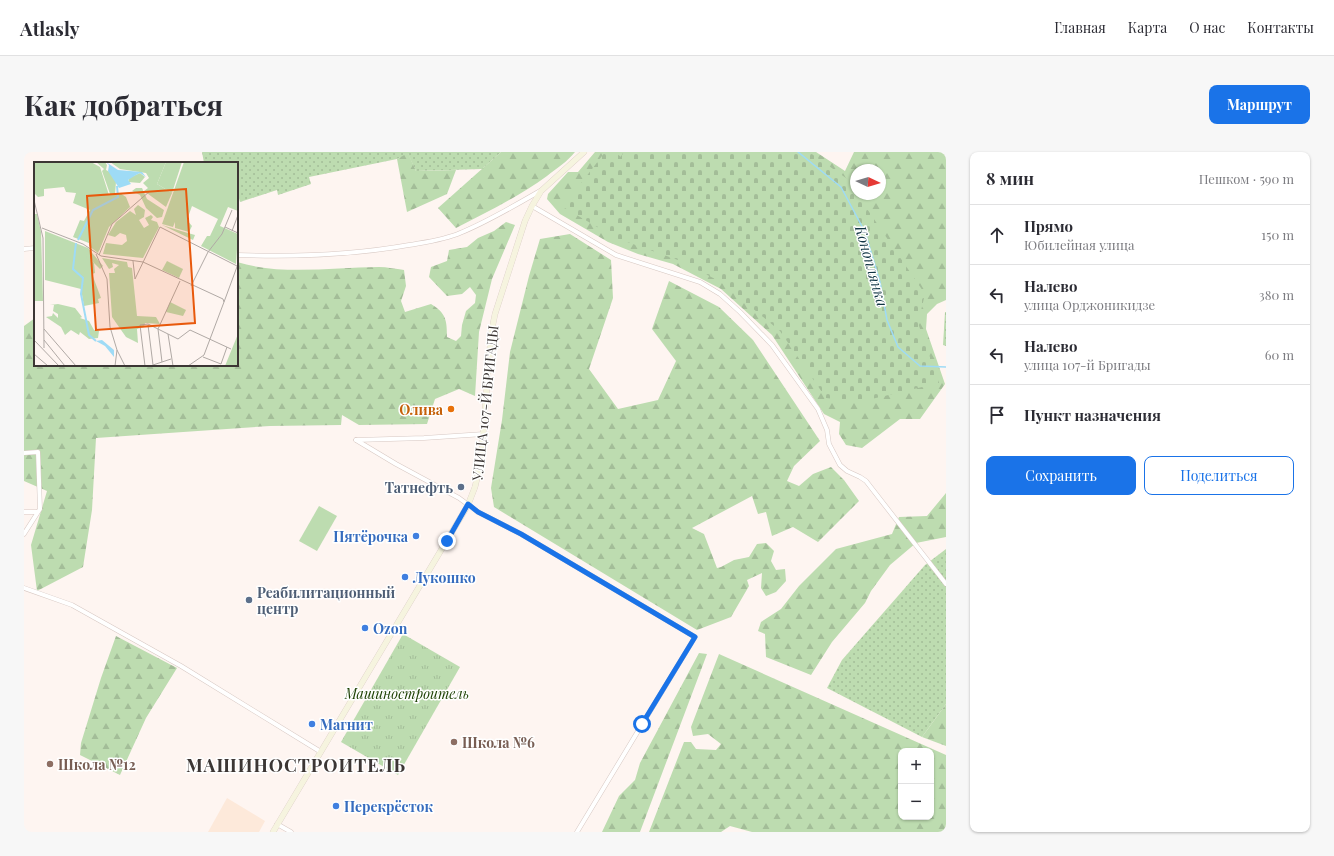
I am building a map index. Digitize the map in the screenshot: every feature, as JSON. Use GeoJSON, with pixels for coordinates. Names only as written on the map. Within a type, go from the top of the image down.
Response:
{"type":"FeatureCollection","features":[{"type":"Feature","properties":{"kind":"main road","name":"УЛИЦА 107-Й БРИГАДЫ"},"geometry":{"type":"LineString","coordinates":[[273,832],[468,504],[476,487],[484,434],[491,334],[525,221],[541,191],[584,152]]}},
{"type":"Feature","properties":{"kind":"street"},"geometry":{"type":"LineString","coordinates":[[238,255],[262,256],[341,253],[392,248],[432,241],[459,233],[541,191]]}},
{"type":"Feature","properties":{"kind":"street"},"geometry":{"type":"LineString","coordinates":[[532,206],[616,255],[700,282],[720,294],[740,312],[772,345],[818,409],[827,430],[829,444],[840,465],[847,472],[866,481],[946,584]]}},
{"type":"Feature","properties":{"kind":"street"},"geometry":{"type":"LineString","coordinates":[[24,249],[34,248]]}},
{"type":"Feature","properties":{"kind":"street"},"geometry":{"type":"LineString","coordinates":[[484,434],[356,440],[396,464],[459,498],[478,512],[521,534],[695,637],[577,832]]}},
{"type":"Feature","properties":{"kind":"street"},"geometry":{"type":"LineString","coordinates":[[24,453],[38,452],[40,509],[24,534]]}},
{"type":"Feature","properties":{"kind":"street"},"geometry":{"type":"LineString","coordinates":[[24,512],[37,512]]}},
{"type":"Feature","properties":{"kind":"street"},"geometry":{"type":"LineString","coordinates":[[24,588],[72,604],[181,666],[321,752]]}},
{"type":"Feature","properties":{"kind":"street"},"geometry":{"type":"LineString","coordinates":[[277,824],[291,832]]}},
{"type":"Feature","properties":{"kind":"shaded area"},"geometry":{"type":"Polygon","coordinates":[[[227,798],[265,821],[259,832],[208,832],[227,798]]]}},
{"type":"Feature","properties":{"kind":"green space"},"geometry":{"type":"Polygon","coordinates":[[[202,152],[501,152],[482,169],[416,171],[408,154],[397,159],[309,177],[311,184],[278,195],[277,190],[240,202],[238,195],[238,162],[204,162],[202,152]]]}},
{"type":"Feature","properties":{"kind":"green space"},"geometry":{"type":"Polygon","coordinates":[[[501,152],[575,152],[562,165],[525,191],[456,228],[438,208],[501,152]]]}},
{"type":"Feature","properties":{"kind":"green space"},"geometry":{"type":"Polygon","coordinates":[[[595,152],[816,152],[845,171],[854,152],[946,152],[946,300],[937,304],[927,314],[926,329],[945,384],[920,419],[900,419],[862,448],[846,445],[839,434],[840,422],[824,414],[772,335],[721,289],[673,264],[638,254],[608,242],[560,214],[547,199],[548,194],[568,172],[578,172],[595,152]]]}},
{"type":"Feature","properties":{"kind":"green space"},"geometry":{"type":"Polygon","coordinates":[[[605,152],[615,152],[621,157],[624,152],[809,152],[846,178],[850,184],[850,200],[861,200],[925,294],[918,323],[939,383],[859,402],[826,398],[780,331],[721,282],[678,260],[616,238],[563,207],[605,152]]]}},
{"type":"Feature","properties":{"kind":"green space"},"geometry":{"type":"Polygon","coordinates":[[[408,153],[416,171],[456,170],[447,194],[407,212],[397,159],[408,153]]]}},
{"type":"Feature","properties":{"kind":"green space"},"geometry":{"type":"Polygon","coordinates":[[[506,222],[515,225],[492,279],[479,332],[475,396],[459,389],[435,399],[427,424],[359,425],[342,415],[341,425],[270,426],[96,438],[92,510],[83,567],[37,591],[31,545],[47,491],[24,481],[24,326],[34,319],[34,366],[238,366],[238,262],[272,269],[290,270],[379,267],[404,270],[406,286],[401,301],[405,312],[431,304],[443,314],[445,318],[447,337],[456,341],[461,336],[466,311],[475,303],[476,295],[470,287],[462,294],[447,296],[429,277],[431,267],[447,261],[449,250],[467,247],[478,238],[494,231],[506,222]]]}},
{"type":"Feature","properties":{"kind":"green space"},"geometry":{"type":"Polygon","coordinates":[[[570,234],[611,260],[613,298],[589,369],[618,409],[658,400],[676,361],[652,329],[669,281],[719,307],[753,340],[820,441],[794,466],[787,481],[799,486],[813,474],[831,467],[844,480],[859,501],[818,542],[793,527],[772,536],[766,512],[758,514],[752,496],[692,528],[704,534],[717,568],[734,560],[749,557],[757,544],[766,543],[774,551],[771,561],[776,570],[785,569],[786,581],[776,592],[766,596],[761,588],[762,573],[747,580],[749,586],[731,617],[697,630],[494,507],[491,488],[502,420],[510,352],[529,276],[540,239],[570,234]]]}},
{"type":"Feature","properties":{"kind":"green space"},"geometry":{"type":"Polygon","coordinates":[[[946,312],[946,346],[943,345],[946,312]]]}},
{"type":"Feature","properties":{"kind":"green space"},"geometry":{"type":"Polygon","coordinates":[[[946,493],[946,537],[916,543],[890,565],[871,591],[865,603],[832,642],[811,675],[766,657],[765,634],[758,631],[761,622],[781,609],[799,586],[836,549],[892,534],[899,517],[927,516],[946,493]]]}},
{"type":"Feature","properties":{"kind":"green space"},"geometry":{"type":"Polygon","coordinates":[[[319,506],[337,516],[317,551],[299,541],[319,506]]]}},
{"type":"Feature","properties":{"kind":"green space"},"geometry":{"type":"Polygon","coordinates":[[[946,549],[946,704],[922,737],[827,688],[842,660],[925,565],[946,549]]]}},
{"type":"Feature","properties":{"kind":"green space","name":"Машиностроитель"},"geometry":{"type":"Polygon","coordinates":[[[403,634],[460,667],[398,775],[341,742],[403,634]]]}},
{"type":"Feature","properties":{"kind":"green space"},"geometry":{"type":"Polygon","coordinates":[[[116,636],[177,668],[146,718],[120,775],[80,755],[81,743],[116,636]]]}},
{"type":"Feature","properties":{"kind":"green space"},"geometry":{"type":"Polygon","coordinates":[[[699,653],[707,654],[640,832],[602,832],[619,796],[635,780],[640,763],[699,653]]]}},
{"type":"Feature","properties":{"kind":"green space"},"geometry":{"type":"Polygon","coordinates":[[[719,654],[930,748],[898,748],[898,820],[934,820],[934,750],[946,755],[946,832],[752,832],[730,826],[721,832],[649,832],[684,742],[691,742],[696,749],[716,750],[721,744],[708,734],[693,736],[691,727],[719,654]]]}},
{"type":"Feature","properties":{"kind":"green space"},"geometry":{"type":"Polygon","coordinates":[[[946,704],[946,746],[922,737],[946,704]]]}},
{"type":"Feature","properties":{"kind":"waterway","name":"Коноплянка"},"geometry":{"type":"LineString","coordinates":[[798,152],[841,187],[865,232],[880,282],[887,320],[898,347],[920,366],[946,367]]}},
{"type":"Feature","properties":{"kind":"place","name":"Олива"},"geometry":{"type":"Point","coordinates":[451,409]}},
{"type":"Feature","properties":{"kind":"place","name":"Татнефть"},"geometry":{"type":"Point","coordinates":[461,487]}},
{"type":"Feature","properties":{"kind":"place","name":"Пятёрочка"},"geometry":{"type":"Point","coordinates":[416,536]}},
{"type":"Feature","properties":{"kind":"place","name":"Лукошко"},"geometry":{"type":"Point","coordinates":[405,577]}},
{"type":"Feature","properties":{"kind":"place","name":"Реабилитационный центр"},"geometry":{"type":"Point","coordinates":[249,600]}},
{"type":"Feature","properties":{"kind":"place","name":"Ozon"},"geometry":{"type":"Point","coordinates":[365,628]}},
{"type":"Feature","properties":{"kind":"place","name":"Магнит"},"geometry":{"type":"Point","coordinates":[312,724]}},
{"type":"Feature","properties":{"kind":"place","name":"Школа №6"},"geometry":{"type":"Point","coordinates":[454,742]}},
{"type":"Feature","properties":{"kind":"place","name":"Школа №12"},"geometry":{"type":"Point","coordinates":[50,764]}},
{"type":"Feature","properties":{"kind":"place","name":"Перекрёсток"},"geometry":{"type":"Point","coordinates":[336,806]}},
{"type":"Feature","properties":{"kind":"district","name":"МАШИНОСТРОИТЕЛЬ"},"geometry":{"type":"Point","coordinates":[296,765]}},
{"type":"Feature","properties":{"kind":"route"},"geometry":{"type":"LineString","coordinates":[[447,541],[468,504],[478,512],[521,534],[695,637],[642,724]]}}]}
